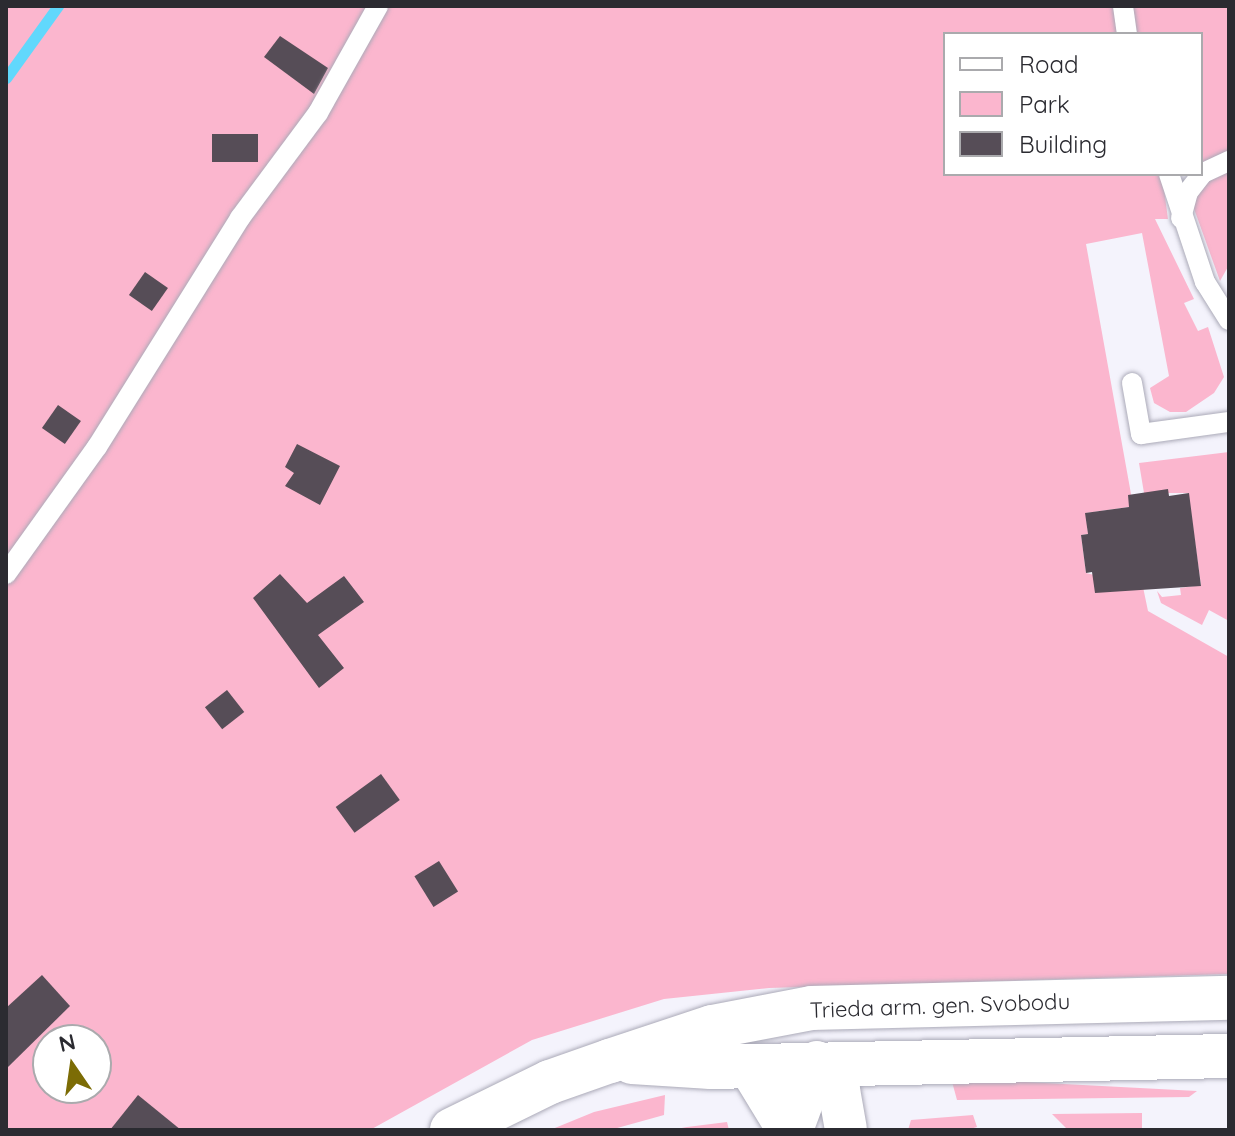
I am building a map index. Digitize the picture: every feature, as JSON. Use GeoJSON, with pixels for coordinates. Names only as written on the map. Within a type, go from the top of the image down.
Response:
{"type":"FeatureCollection","features":[{"type":"Feature","properties":{"kind":"street","name":"Trieda arm. gen. Svobodu"},"geometry":{"type":"LineString","coordinates":[[452,1130],[550,1082],[610,1061],[742,1021],[812,1008],[1229,998]]}},
{"type":"Feature","properties":{"kind":"street"},"geometry":{"type":"LineString","coordinates":[[790,1130],[817,1062],[830,1042],[852,1031],[985,1027],[1055,1002]]}},
{"type":"Feature","properties":{"kind":"street"},"geometry":{"type":"LineString","coordinates":[[742,1021],[778,1033],[817,1062],[839,1090],[846,1129]]}},
{"type":"Feature","properties":{"kind":"street","name":"Trieda arm. gen. Svobodu"},"geometry":{"type":"LineString","coordinates":[[610,1061],[749,1066],[817,1062],[1229,1056]]}},
{"type":"Feature","properties":{"kind":"street"},"geometry":{"type":"LineString","coordinates":[[846,1129],[870,1061]]}},
{"type":"Feature","properties":{"kind":"street"},"geometry":{"type":"LineString","coordinates":[[749,1066],[790,1130]]}},
{"type":"Feature","properties":{"kind":"lane"},"geometry":{"type":"LineString","coordinates":[[6,574],[97,447],[240,218],[318,113],[378,6]]}},
{"type":"Feature","properties":{"kind":"lane"},"geometry":{"type":"LineString","coordinates":[[1123,6],[1127,32]]}},
{"type":"Feature","properties":{"kind":"lane"},"geometry":{"type":"LineString","coordinates":[[1203,173],[1229,161]]}},
{"type":"Feature","properties":{"kind":"lane"},"geometry":{"type":"LineString","coordinates":[[1170,176],[1181,218],[1205,282],[1229,320]]}},
{"type":"Feature","properties":{"kind":"lane"},"geometry":{"type":"LineString","coordinates":[[1181,218],[1188,192],[1201,176]]}},
{"type":"Feature","properties":{"kind":"lane"},"geometry":{"type":"LineString","coordinates":[[1132,383],[1141,434],[1229,422]]}},
{"type":"Feature","properties":{"kind":"green space"},"geometry":{"type":"Polygon","coordinates":[[[6,6],[1114,6],[1120,32],[943,32],[943,176],[1162,176],[1168,219],[1155,219],[1194,299],[1184,303],[1198,331],[1208,327],[1224,377],[1214,393],[1186,412],[1170,412],[1154,403],[1150,388],[1169,376],[1142,233],[1086,244],[1131,494],[1129,507],[1086,513],[1088,534],[1081,535],[1086,573],[1143,587],[1148,611],[1229,657],[1229,974],[769,988],[664,999],[532,1040],[370,1130],[6,1130],[6,6]]]}},
{"type":"Feature","properties":{"kind":"green space"},"geometry":{"type":"Polygon","coordinates":[[[1130,6],[1229,6],[1229,154],[1203,165],[1203,32],[1136,32],[1130,6]]]}},
{"type":"Feature","properties":{"kind":"green space"},"geometry":{"type":"Polygon","coordinates":[[[1229,169],[1229,265],[1220,281],[1193,206],[1203,181],[1229,169]]]}},
{"type":"Feature","properties":{"kind":"green space"},"geometry":{"type":"Polygon","coordinates":[[[1229,452],[1229,621],[1209,610],[1202,625],[1161,603],[1157,591],[1162,597],[1181,595],[1180,588],[1201,585],[1188,493],[1144,493],[1139,463],[1229,452]]]}},
{"type":"Feature","properties":{"kind":"green space"},"geometry":{"type":"Polygon","coordinates":[[[951,1078],[1197,1091],[1189,1097],[957,1100],[951,1078]]]}},
{"type":"Feature","properties":{"kind":"green space"},"geometry":{"type":"Polygon","coordinates":[[[665,1095],[664,1115],[610,1130],[550,1130],[594,1112],[665,1095]]]}},
{"type":"Feature","properties":{"kind":"green space"},"geometry":{"type":"Polygon","coordinates":[[[1142,1113],[1142,1130],[1068,1130],[1052,1114],[1142,1113]]]}},
{"type":"Feature","properties":{"kind":"green space"},"geometry":{"type":"Polygon","coordinates":[[[973,1115],[977,1127],[967,1130],[908,1130],[911,1120],[973,1115]]]}},
{"type":"Feature","properties":{"kind":"green space"},"geometry":{"type":"Polygon","coordinates":[[[727,1122],[729,1130],[671,1130],[687,1127],[727,1122]]]}},
{"type":"Feature","properties":{"kind":"building"},"geometry":{"type":"Polygon","coordinates":[[[280,36],[328,68],[314,94],[264,57],[280,36]]]}},
{"type":"Feature","properties":{"kind":"building"},"geometry":{"type":"Polygon","coordinates":[[[212,134],[258,134],[258,162],[212,162],[212,134]]]}},
{"type":"Feature","properties":{"kind":"building"},"geometry":{"type":"Polygon","coordinates":[[[145,272],[168,288],[152,311],[129,295],[145,272]]]}},
{"type":"Feature","properties":{"kind":"building"},"geometry":{"type":"Polygon","coordinates":[[[58,405],[81,421],[65,444],[42,428],[58,405]]]}},
{"type":"Feature","properties":{"kind":"building"},"geometry":{"type":"Polygon","coordinates":[[[297,444],[340,466],[320,505],[285,486],[294,473],[285,467],[297,444]]]}},
{"type":"Feature","properties":{"kind":"building"},"geometry":{"type":"Polygon","coordinates":[[[1168,489],[1169,496],[1189,493],[1201,586],[1095,593],[1092,572],[1086,573],[1081,535],[1088,534],[1085,513],[1129,507],[1128,495],[1168,489]]]}},
{"type":"Feature","properties":{"kind":"building"},"geometry":{"type":"Polygon","coordinates":[[[280,574],[307,603],[344,576],[364,602],[318,635],[344,668],[319,688],[253,598],[280,574]]]}},
{"type":"Feature","properties":{"kind":"building"},"geometry":{"type":"Polygon","coordinates":[[[227,690],[244,712],[222,729],[205,707],[227,690]]]}},
{"type":"Feature","properties":{"kind":"building"},"geometry":{"type":"Polygon","coordinates":[[[381,774],[400,800],[355,833],[336,807],[381,774]]]}},
{"type":"Feature","properties":{"kind":"building"},"geometry":{"type":"Polygon","coordinates":[[[439,861],[458,892],[433,907],[414,876],[439,861]]]}},
{"type":"Feature","properties":{"kind":"building"},"geometry":{"type":"Polygon","coordinates":[[[42,975],[70,1006],[52,1024],[32,1024],[32,1043],[6,1069],[6,1008],[42,975]]]}},
{"type":"Feature","properties":{"kind":"building"},"geometry":{"type":"Polygon","coordinates":[[[138,1095],[181,1130],[110,1130],[138,1095]]]}},
{"type":"Feature","properties":{"kind":"waterway"},"geometry":{"type":"LineString","coordinates":[[6,78],[58,6]]}}]}
